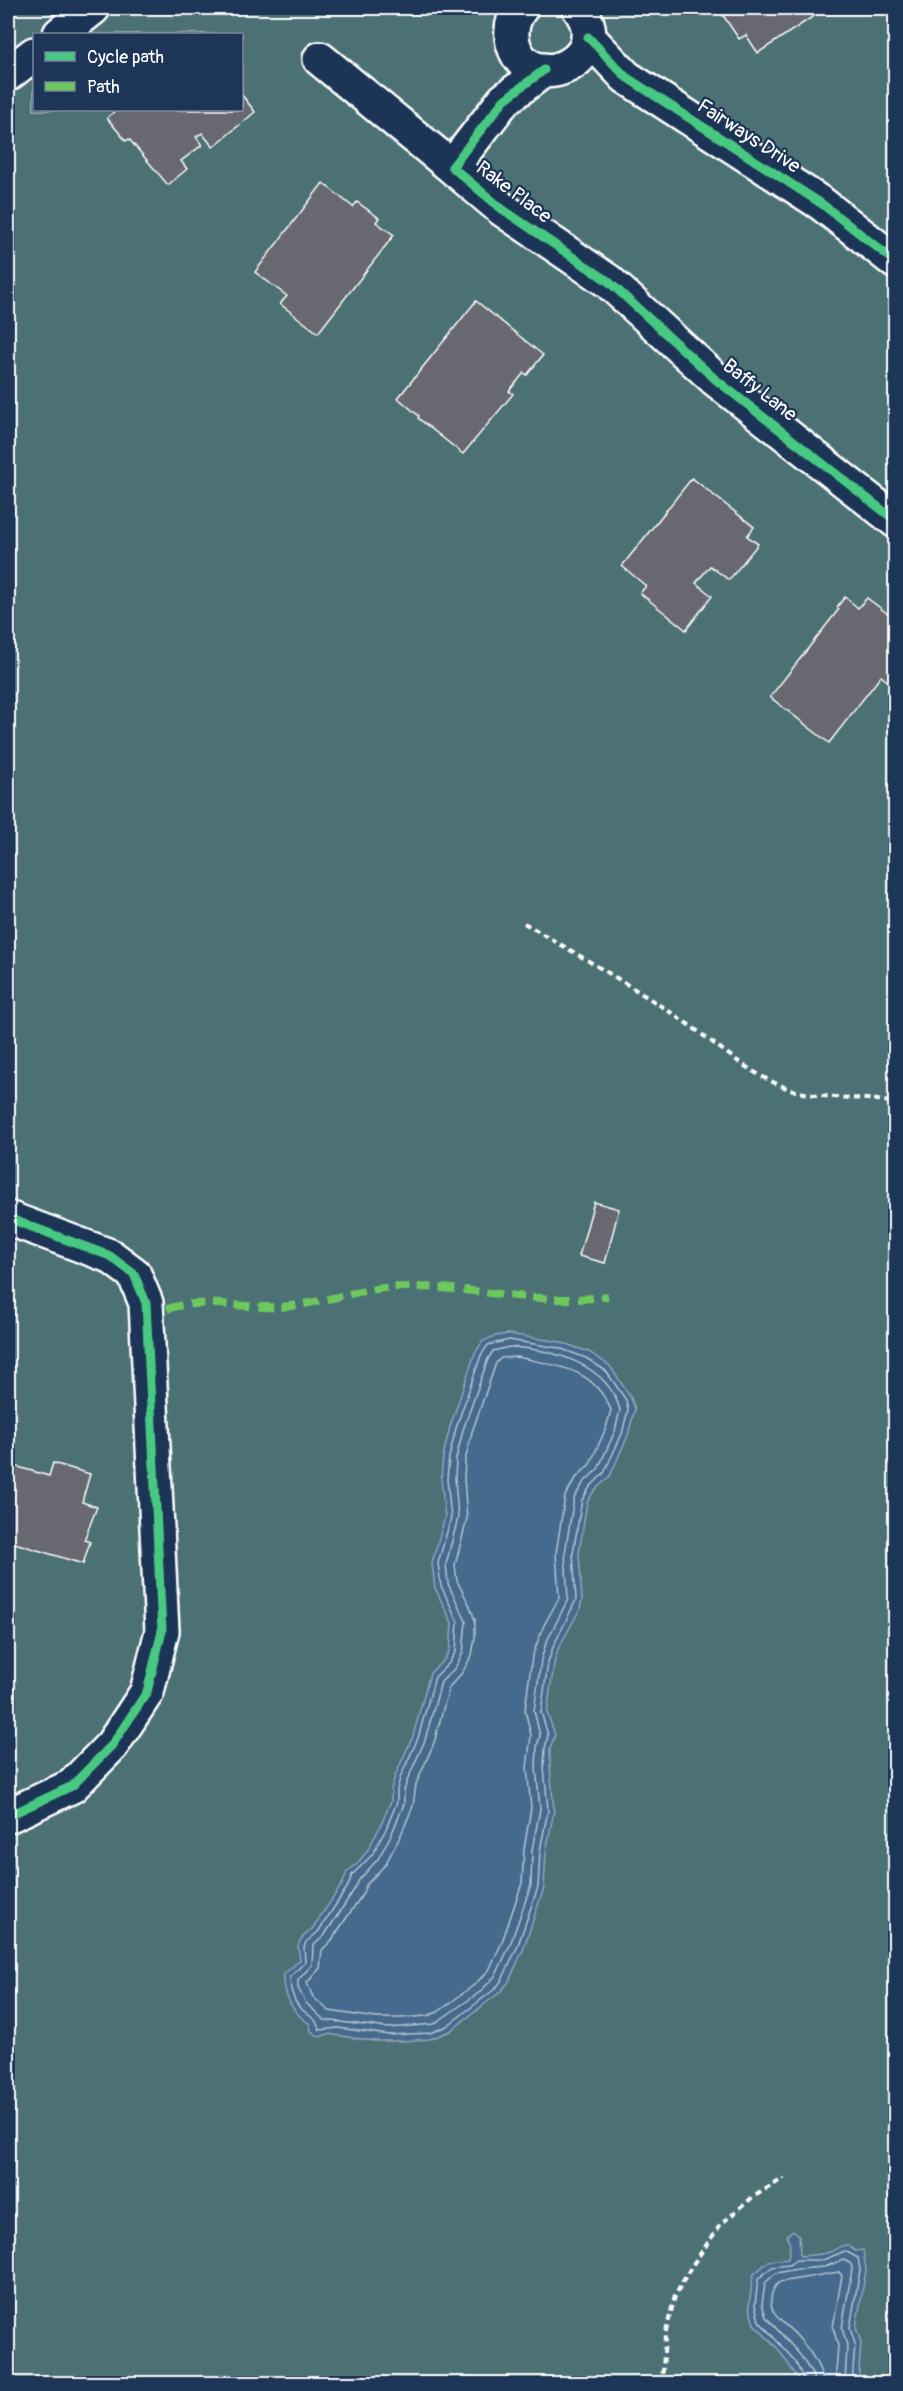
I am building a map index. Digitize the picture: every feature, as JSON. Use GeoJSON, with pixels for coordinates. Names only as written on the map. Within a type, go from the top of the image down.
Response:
{"type":"FeatureCollection","features":[{"type":"Feature","properties":{"kind":"street"},"geometry":{"type":"LineString","coordinates":[[61,33],[93,8]]}},
{"type":"Feature","properties":{"kind":"street","name":"Rake Place"},"geometry":{"type":"LineString","coordinates":[[504,100],[515,49],[512,25],[516,9]]}},
{"type":"Feature","properties":{"kind":"street","name":"Rake Place"},"geometry":{"type":"LineString","coordinates":[[452,167],[504,100],[557,68],[579,58],[585,48],[584,22]]}},
{"type":"Feature","properties":{"kind":"street","name":"Fairways Drive"},"geometry":{"type":"LineString","coordinates":[[584,22],[626,77]]}},
{"type":"Feature","properties":{"kind":"street"},"geometry":{"type":"LineString","coordinates":[[515,49],[527,63],[557,68]]}},
{"type":"Feature","properties":{"kind":"street"},"geometry":{"type":"LineString","coordinates":[[8,74],[33,55]]}},
{"type":"Feature","properties":{"kind":"street","name":"Rake Place"},"geometry":{"type":"LineString","coordinates":[[320,59],[502,209],[608,280]]}},
{"type":"Feature","properties":{"kind":"street","name":"Fairways Drive"},"geometry":{"type":"LineString","coordinates":[[557,68],[600,70],[626,77],[822,204],[896,262]]}},
{"type":"Feature","properties":{"kind":"street","name":"Baffy Lane"},"geometry":{"type":"LineString","coordinates":[[608,280],[715,379],[896,521]]}},
{"type":"Feature","properties":{"kind":"street"},"geometry":{"type":"LineString","coordinates":[[8,1218],[110,1256],[134,1274],[146,1302],[162,1631],[147,1692],[112,1745],[72,1786],[8,1816]]}},
{"type":"Feature","properties":{"kind":"path"},"geometry":{"type":"LineString","coordinates":[[524,923],[677,1016],[737,1062],[766,1079],[797,1091],[817,1095],[896,1103]]}},
{"type":"Feature","properties":{"kind":"path"},"geometry":{"type":"LineString","coordinates":[[660,2384],[665,2335],[675,2296],[691,2267],[721,2224],[753,2197],[784,2178]]}},
{"type":"Feature","properties":{"kind":"green space"},"geometry":{"type":"Polygon","coordinates":[[[8,8],[895,8],[895,2383],[8,2383],[8,8]]]}},
{"type":"Feature","properties":{"kind":"water"},"geometry":{"type":"Polygon","coordinates":[[[508,1334],[560,1342],[589,1352],[610,1366],[631,1398],[635,1409],[628,1435],[610,1476],[594,1491],[587,1502],[579,1553],[582,1600],[580,1609],[558,1649],[554,1664],[547,1712],[555,1735],[550,1749],[554,1811],[546,1851],[544,1888],[523,1950],[508,1983],[499,1993],[450,2031],[430,2039],[404,2041],[374,2041],[328,2034],[320,2037],[311,2031],[310,2024],[290,2003],[285,1989],[284,1974],[300,1960],[298,1946],[301,1939],[312,1929],[343,1883],[347,1872],[367,1851],[380,1827],[391,1801],[391,1789],[395,1776],[413,1736],[430,1673],[444,1660],[450,1650],[452,1623],[435,1588],[432,1563],[445,1517],[441,1479],[443,1456],[450,1427],[475,1353],[483,1341],[508,1334]]]}},
{"type":"Feature","properties":{"kind":"water"},"geometry":{"type":"Polygon","coordinates":[[[793,2230],[799,2235],[800,2256],[825,2253],[845,2245],[855,2251],[863,2250],[866,2270],[856,2328],[861,2343],[858,2383],[801,2383],[779,2350],[754,2324],[749,2306],[753,2275],[769,2261],[788,2259],[790,2245],[787,2235],[793,2230]]]}},
{"type":"Feature","properties":{"kind":"building"},"geometry":{"type":"Polygon","coordinates":[[[718,8],[826,8],[758,53],[746,35],[739,39],[718,8]]]}},
{"type":"Feature","properties":{"kind":"building"},"geometry":{"type":"Polygon","coordinates":[[[243,96],[255,112],[213,147],[202,133],[196,137],[202,145],[181,161],[187,169],[168,185],[129,139],[126,141],[107,118],[115,111],[243,111],[243,96]]]}},
{"type":"Feature","properties":{"kind":"building"},"geometry":{"type":"Polygon","coordinates":[[[323,183],[353,207],[357,202],[379,218],[376,222],[394,235],[318,333],[280,304],[287,296],[255,272],[323,183]]]}},
{"type":"Feature","properties":{"kind":"building"},"geometry":{"type":"Polygon","coordinates":[[[476,301],[543,355],[527,375],[524,373],[509,391],[513,394],[463,454],[418,418],[419,416],[398,398],[476,301]]]}},
{"type":"Feature","properties":{"kind":"building"},"geometry":{"type":"Polygon","coordinates":[[[692,478],[754,527],[747,536],[758,544],[729,580],[710,566],[696,583],[712,596],[686,630],[640,593],[646,586],[622,566],[692,478]]]}},
{"type":"Feature","properties":{"kind":"building"},"geometry":{"type":"Polygon","coordinates":[[[845,597],[858,608],[867,598],[896,620],[896,628],[892,633],[896,636],[896,676],[890,683],[881,676],[829,743],[770,697],[839,609],[837,607],[845,597]]]}},
{"type":"Feature","properties":{"kind":"building"},"geometry":{"type":"Polygon","coordinates":[[[594,1202],[619,1209],[605,1263],[579,1256],[594,1202]]]}},
{"type":"Feature","properties":{"kind":"building"},"geometry":{"type":"Polygon","coordinates":[[[53,1463],[90,1474],[82,1502],[97,1507],[84,1540],[90,1542],[83,1564],[8,1541],[8,1464],[49,1476],[53,1463]]]}},
{"type":"Feature","properties":{"kind":"marked path"},"geometry":{"type":"LineString","coordinates":[[167,1309],[195,1304],[281,1307],[372,1290],[403,1287],[455,1289],[557,1299],[608,1296]]}},
{"type":"Feature","properties":{"kind":"cycle path"},"geometry":{"type":"LineString","coordinates":[[588,37],[626,77],[822,204],[896,262]]}},
{"type":"Feature","properties":{"kind":"cycle path"},"geometry":{"type":"LineString","coordinates":[[544,70],[504,100],[452,167],[502,209],[608,281],[715,379],[896,521]]}},
{"type":"Feature","properties":{"kind":"cycle path"},"geometry":{"type":"LineString","coordinates":[[8,1218],[110,1256],[134,1274],[146,1303],[162,1631],[147,1692],[112,1745],[72,1786],[8,1816]]}}]}
